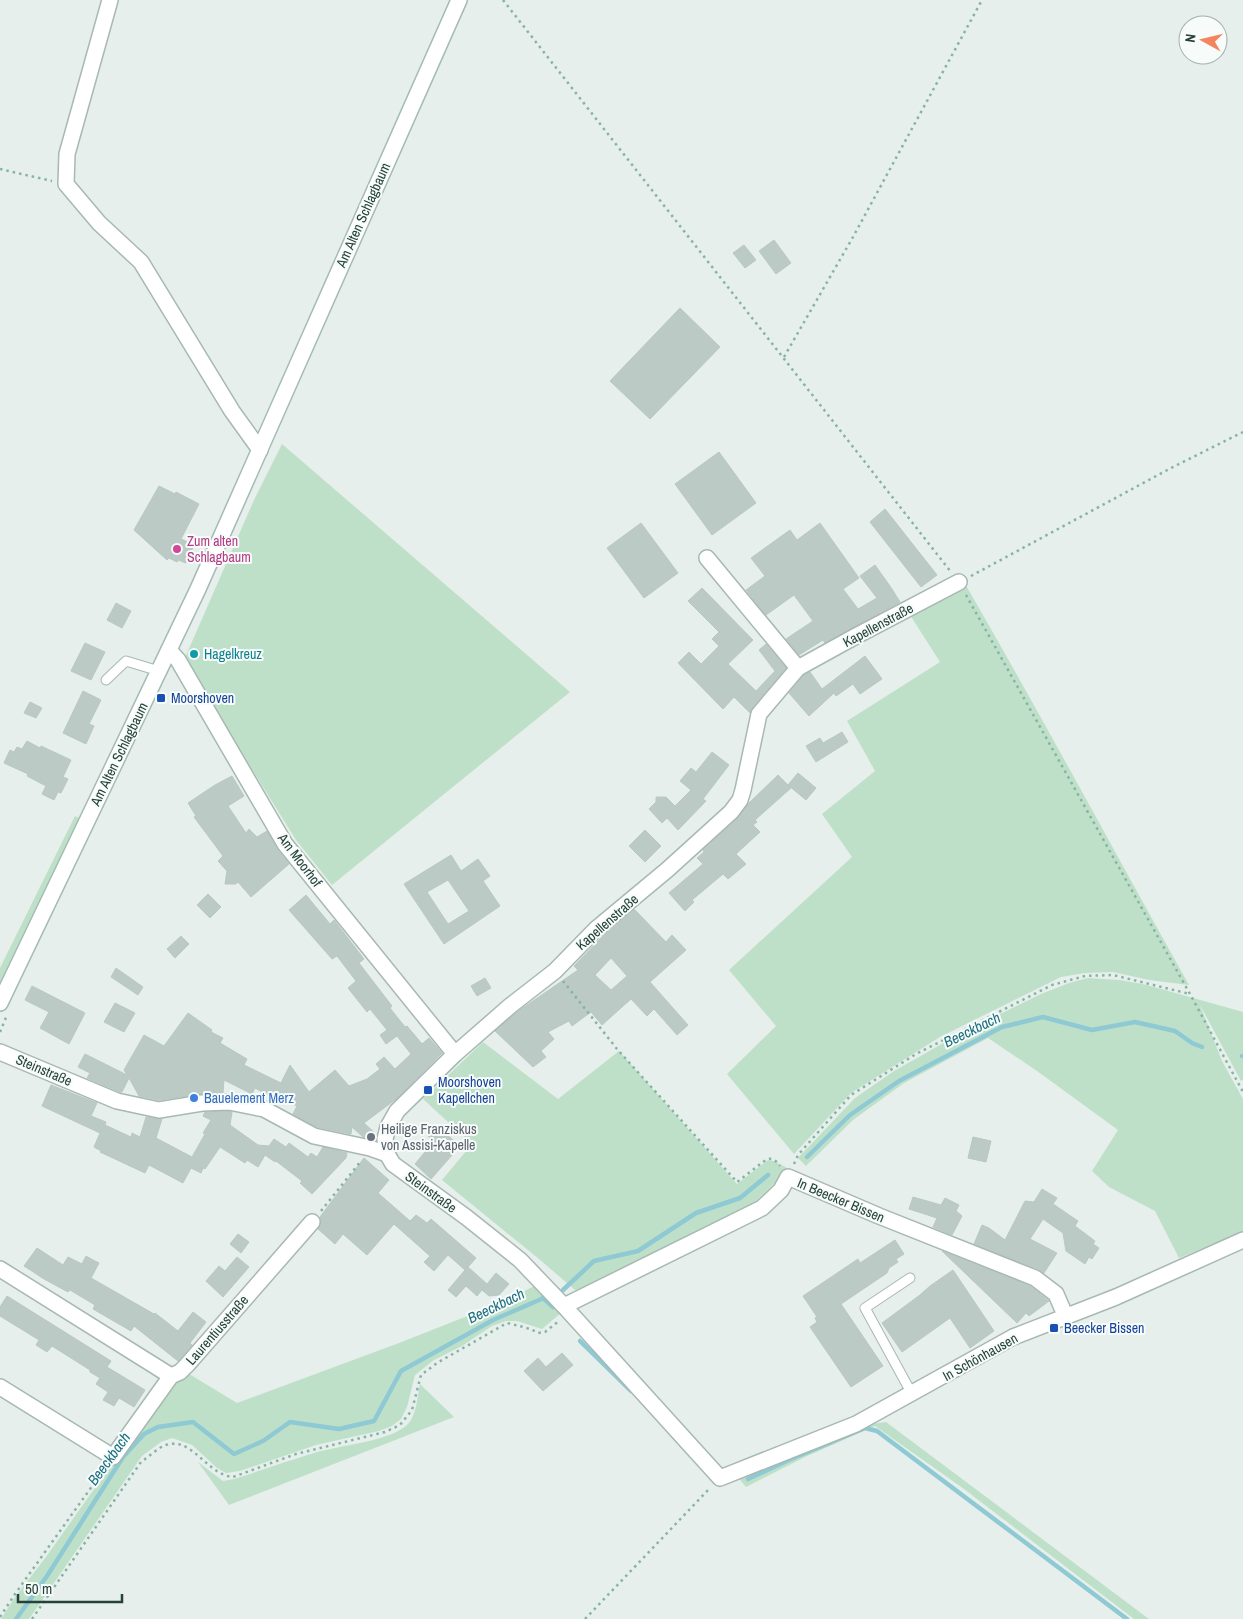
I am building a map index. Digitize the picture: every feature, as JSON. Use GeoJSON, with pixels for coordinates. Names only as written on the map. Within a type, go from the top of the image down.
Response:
{"type":"FeatureCollection","features":[{"type":"Feature","properties":{"kind":"street"},"geometry":{"type":"LineString","coordinates":[[110,0],[67,154],[66,184],[99,223],[141,262],[232,411],[260,450]]}},
{"type":"Feature","properties":{"kind":"street","name":"Am Alten Schlagbaum"},"geometry":{"type":"LineString","coordinates":[[0,1003],[169,650],[269,431],[459,0]]}},
{"type":"Feature","properties":{"kind":"street"},"geometry":{"type":"LineString","coordinates":[[707,558],[798,668]]}},
{"type":"Feature","properties":{"kind":"street","name":"Kapellenstraße"},"geometry":{"type":"LineString","coordinates":[[387,1154],[386,1133],[397,1111],[455,1054],[510,1006],[555,971],[596,929],[667,870],[731,812],[740,800],[744,790],[759,714],[798,668],[959,582]]}},
{"type":"Feature","properties":{"kind":"street","name":"Am Moorhof"},"geometry":{"type":"LineString","coordinates":[[169,650],[178,660],[285,844],[455,1054]]}},
{"type":"Feature","properties":{"kind":"street","name":"Steinstraße"},"geometry":{"type":"LineString","coordinates":[[0,1052],[117,1101],[159,1110],[202,1103],[229,1102],[264,1109],[314,1136],[370,1148],[387,1154],[393,1164],[466,1216],[520,1260],[720,1478]]}},
{"type":"Feature","properties":{"kind":"street","name":"In Beecker Bissen"},"geometry":{"type":"LineString","coordinates":[[564,1306],[762,1208],[781,1190],[788,1177],[1035,1278],[1056,1294],[1065,1316]]}},
{"type":"Feature","properties":{"kind":"street","name":"Laurentiusstraße"},"geometry":{"type":"LineString","coordinates":[[113,1457],[171,1376],[180,1372],[188,1364],[312,1222]]}},
{"type":"Feature","properties":{"kind":"street","name":"In Schönhausen"},"geometry":{"type":"LineString","coordinates":[[720,1478],[856,1424],[1013,1338],[1116,1296],[1243,1240]]}},
{"type":"Feature","properties":{"kind":"street"},"geometry":{"type":"LineString","coordinates":[[0,1269],[171,1376]]}},
{"type":"Feature","properties":{"kind":"street"},"geometry":{"type":"LineString","coordinates":[[0,1387],[113,1457]]}},
{"type":"Feature","properties":{"kind":"lane"},"geometry":{"type":"LineString","coordinates":[[106,680],[126,661],[159,671]]}},
{"type":"Feature","properties":{"kind":"lane"},"geometry":{"type":"LineString","coordinates":[[910,1278],[865,1308],[912,1394]]}},
{"type":"Feature","properties":{"kind":"path"},"geometry":{"type":"LineString","coordinates":[[503,0],[959,582],[1243,1091]]}},
{"type":"Feature","properties":{"kind":"path"},"geometry":{"type":"LineString","coordinates":[[784,357],[853,238],[982,0]]}},
{"type":"Feature","properties":{"kind":"path"},"geometry":{"type":"LineString","coordinates":[[0,169],[66,184]]}},
{"type":"Feature","properties":{"kind":"path"},"geometry":{"type":"LineString","coordinates":[[959,582],[1171,468],[1243,432]]}},
{"type":"Feature","properties":{"kind":"path"},"geometry":{"type":"LineString","coordinates":[[555,971],[617,1049],[737,1182],[771,1158],[776,1160],[788,1177]]}},
{"type":"Feature","properties":{"kind":"path"},"geometry":{"type":"LineString","coordinates":[[788,1177],[798,1155],[852,1095],[916,1054],[1052,985],[1085,976],[1113,975],[1190,994]]}},
{"type":"Feature","properties":{"kind":"path"},"geometry":{"type":"LineString","coordinates":[[312,1222],[370,1148]]}},
{"type":"Feature","properties":{"kind":"path"},"geometry":{"type":"LineString","coordinates":[[32,1619],[141,1462],[164,1445],[176,1442],[188,1448],[212,1470],[224,1476],[232,1477],[296,1454],[385,1432],[400,1425],[412,1410],[421,1375],[437,1363],[507,1323],[527,1327],[538,1333],[545,1332],[559,1322],[564,1306]]}},
{"type":"Feature","properties":{"kind":"path"},"geometry":{"type":"LineString","coordinates":[[0,1617],[113,1457]]}},
{"type":"Feature","properties":{"kind":"path"},"geometry":{"type":"LineString","coordinates":[[585,1619],[720,1478]]}},
{"type":"Feature","properties":{"kind":"green space"},"geometry":{"type":"Polygon","coordinates":[[[282,444],[570,692],[332,885],[296,840],[184,660],[254,500],[282,444]]]}},
{"type":"Feature","properties":{"kind":"green space"},"geometry":{"type":"Polygon","coordinates":[[[964,582],[1189,985],[1149,980],[1113,972],[1085,973],[1061,977],[940,1037],[851,1093],[794,1154],[727,1074],[776,1026],[729,970],[852,857],[822,814],[875,771],[847,721],[940,662],[910,615],[964,582]]]}},
{"type":"Feature","properties":{"kind":"green space"},"geometry":{"type":"Polygon","coordinates":[[[75,816],[81,819],[0,986],[0,968],[75,816]]]}},
{"type":"Feature","properties":{"kind":"green space"},"geometry":{"type":"Polygon","coordinates":[[[1088,978],[1120,980],[1147,985],[1243,1012],[1243,1080],[1241,1081],[1200,1005],[1222,1061],[1243,1099],[1243,1232],[1179,1258],[1155,1211],[1109,1187],[1092,1171],[1118,1130],[988,1038],[904,1083],[853,1120],[806,1166],[798,1158],[855,1098],[894,1071],[963,1032],[1041,994],[1088,978]]]}},
{"type":"Feature","properties":{"kind":"green space"},"geometry":{"type":"Polygon","coordinates":[[[483,1042],[558,1099],[619,1051],[737,1184],[768,1160],[787,1168],[782,1176],[754,1203],[588,1287],[575,1290],[442,1180],[472,1144],[423,1099],[483,1042]]]}},
{"type":"Feature","properties":{"kind":"green space"},"geometry":{"type":"Polygon","coordinates":[[[545,1280],[561,1313],[542,1329],[517,1321],[506,1321],[492,1326],[462,1346],[434,1360],[415,1375],[407,1407],[401,1419],[392,1426],[379,1431],[316,1445],[240,1471],[226,1473],[217,1468],[192,1445],[172,1438],[161,1442],[142,1456],[29,1619],[1,1619],[160,1396],[186,1372],[237,1403],[508,1300],[545,1280]]]}},
{"type":"Feature","properties":{"kind":"green space"},"geometry":{"type":"Polygon","coordinates":[[[420,1384],[454,1417],[229,1505],[198,1462],[223,1481],[324,1450],[389,1435],[400,1430],[411,1420],[420,1384]]]}},
{"type":"Feature","properties":{"kind":"green space"},"geometry":{"type":"Polygon","coordinates":[[[886,1422],[1149,1619],[1134,1619],[964,1489],[875,1426],[805,1457],[746,1487],[737,1476],[872,1424],[886,1422]]]}},
{"type":"Feature","properties":{"kind":"building"},"geometry":{"type":"Polygon","coordinates":[[[774,240],[791,263],[776,274],[759,251],[774,240]]]}},
{"type":"Feature","properties":{"kind":"building"},"geometry":{"type":"Polygon","coordinates":[[[744,245],[756,260],[745,268],[733,253],[744,245]]]}},
{"type":"Feature","properties":{"kind":"building"},"geometry":{"type":"Polygon","coordinates":[[[680,308],[720,347],[650,419],[610,381],[680,308]]]}},
{"type":"Feature","properties":{"kind":"building"},"geometry":{"type":"Polygon","coordinates":[[[719,452],[756,503],[712,535],[675,484],[719,452]]]}},
{"type":"Feature","properties":{"kind":"building"},"geometry":{"type":"Polygon","coordinates":[[[159,486],[175,494],[176,492],[199,504],[181,539],[194,545],[186,563],[178,560],[177,562],[169,558],[167,560],[134,530],[159,486]]]}},
{"type":"Feature","properties":{"kind":"building"},"geometry":{"type":"Polygon","coordinates":[[[885,509],[937,575],[921,587],[870,522],[885,509]]]}},
{"type":"Feature","properties":{"kind":"building"},"geometry":{"type":"Polygon","coordinates":[[[641,523],[678,573],[644,598],[607,548],[641,523]]]}},
{"type":"Feature","properties":{"kind":"building"},"geometry":{"type":"Polygon","coordinates":[[[820,523],[859,578],[843,589],[858,609],[877,598],[860,576],[875,565],[900,602],[825,643],[823,640],[799,655],[786,639],[813,621],[794,595],[766,615],[746,590],[765,576],[751,558],[790,530],[797,540],[820,523]]]}},
{"type":"Feature","properties":{"kind":"building"},"geometry":{"type":"Polygon","coordinates":[[[702,588],[753,640],[728,664],[756,691],[775,671],[759,650],[766,644],[786,668],[752,708],[750,713],[734,697],[723,709],[678,663],[689,652],[701,664],[719,646],[712,639],[719,632],[688,601],[702,588]]]}},
{"type":"Feature","properties":{"kind":"building"},"geometry":{"type":"Polygon","coordinates":[[[116,603],[131,611],[122,628],[107,620],[116,603]]]}},
{"type":"Feature","properties":{"kind":"building"},"geometry":{"type":"Polygon","coordinates":[[[85,643],[105,652],[91,680],[71,671],[85,643]]]}},
{"type":"Feature","properties":{"kind":"building"},"geometry":{"type":"Polygon","coordinates":[[[865,656],[882,679],[860,694],[853,684],[836,696],[834,693],[809,716],[789,693],[804,675],[810,672],[822,689],[865,656]]]}},
{"type":"Feature","properties":{"kind":"building"},"geometry":{"type":"Polygon","coordinates":[[[83,691],[101,700],[89,724],[94,726],[86,744],[63,733],[83,691]]]}},
{"type":"Feature","properties":{"kind":"building"},"geometry":{"type":"Polygon","coordinates":[[[30,702],[42,708],[36,718],[24,713],[30,702]]]}},
{"type":"Feature","properties":{"kind":"building"},"geometry":{"type":"Polygon","coordinates":[[[842,732],[848,742],[816,762],[806,746],[820,738],[823,743],[842,732]]]}},
{"type":"Feature","properties":{"kind":"building"},"geometry":{"type":"Polygon","coordinates":[[[27,741],[71,760],[63,777],[68,779],[61,793],[58,792],[54,800],[42,794],[46,786],[27,776],[28,774],[4,763],[10,750],[14,752],[17,747],[22,749],[27,741]]]}},
{"type":"Feature","properties":{"kind":"building"},"geometry":{"type":"Polygon","coordinates":[[[712,752],[729,765],[703,799],[706,801],[678,830],[667,818],[662,823],[649,809],[656,802],[656,797],[666,797],[675,806],[691,790],[680,781],[691,768],[696,772],[712,752]]]}},
{"type":"Feature","properties":{"kind":"building"},"geometry":{"type":"Polygon","coordinates":[[[798,773],[816,788],[806,800],[788,785],[798,773]]]}},
{"type":"Feature","properties":{"kind":"building"},"geometry":{"type":"Polygon","coordinates":[[[778,775],[791,788],[755,820],[757,822],[753,825],[760,832],[736,854],[746,864],[728,879],[723,874],[692,900],[694,902],[685,911],[669,893],[703,864],[697,858],[704,852],[703,850],[737,819],[749,803],[778,775]]]}},
{"type":"Feature","properties":{"kind":"building"},"geometry":{"type":"Polygon","coordinates":[[[232,776],[244,796],[228,806],[246,833],[249,829],[257,837],[267,831],[277,849],[289,864],[251,897],[238,882],[236,884],[225,884],[227,871],[218,861],[223,856],[194,817],[196,816],[188,803],[232,776]]]}},
{"type":"Feature","properties":{"kind":"building"},"geometry":{"type":"Polygon","coordinates":[[[645,830],[661,846],[645,862],[629,846],[645,830]]]}},
{"type":"Feature","properties":{"kind":"building"},"geometry":{"type":"Polygon","coordinates":[[[451,855],[461,871],[478,859],[490,876],[483,881],[500,906],[444,944],[404,884],[451,855]],[[448,880],[427,892],[448,924],[469,911],[448,880]]]}},
{"type":"Feature","properties":{"kind":"building"},"geometry":{"type":"Polygon","coordinates":[[[208,894],[221,907],[210,918],[197,905],[208,894]]]}},
{"type":"Feature","properties":{"kind":"building"},"geometry":{"type":"Polygon","coordinates":[[[306,895],[330,924],[334,920],[364,959],[359,963],[392,1006],[390,1008],[405,1027],[407,1026],[422,1044],[429,1038],[442,1053],[396,1099],[364,1123],[376,1134],[374,1140],[363,1137],[352,1127],[351,1134],[317,1127],[293,1114],[297,1106],[269,1092],[268,1095],[255,1088],[252,1094],[224,1080],[223,1093],[200,1094],[159,1100],[139,1096],[129,1078],[122,1092],[120,1092],[87,1078],[90,1073],[78,1067],[85,1054],[127,1075],[124,1070],[144,1035],[164,1046],[188,1013],[212,1030],[211,1032],[223,1038],[220,1043],[247,1059],[244,1065],[281,1083],[290,1065],[309,1092],[335,1070],[349,1086],[367,1079],[380,1069],[376,1064],[384,1057],[395,1069],[411,1054],[397,1036],[386,1044],[380,1035],[387,1030],[370,1009],[367,1012],[348,988],[356,981],[337,956],[332,959],[289,910],[306,895]]]}},
{"type":"Feature","properties":{"kind":"building"},"geometry":{"type":"Polygon","coordinates":[[[634,909],[666,942],[672,935],[686,950],[650,982],[688,1025],[677,1035],[654,1009],[647,1016],[631,999],[602,1025],[591,1012],[572,1026],[569,1021],[548,1032],[554,1039],[541,1051],[546,1057],[533,1067],[495,1031],[517,1012],[578,970],[574,966],[606,933],[634,909]],[[611,958],[595,975],[611,990],[627,976],[611,958]]]}},
{"type":"Feature","properties":{"kind":"building"},"geometry":{"type":"Polygon","coordinates":[[[181,936],[189,944],[175,958],[167,949],[181,936]]]}},
{"type":"Feature","properties":{"kind":"building"},"geometry":{"type":"Polygon","coordinates":[[[116,968],[143,987],[138,995],[111,977],[116,968]]]}},
{"type":"Feature","properties":{"kind":"building"},"geometry":{"type":"Polygon","coordinates":[[[485,978],[491,988],[477,996],[471,986],[485,978]]]}},
{"type":"Feature","properties":{"kind":"building"},"geometry":{"type":"Polygon","coordinates":[[[32,986],[85,1013],[69,1044],[40,1028],[49,1012],[25,1000],[32,986]]]}},
{"type":"Feature","properties":{"kind":"building"},"geometry":{"type":"Polygon","coordinates":[[[115,1003],[135,1013],[124,1032],[104,1022],[115,1003]]]}},
{"type":"Feature","properties":{"kind":"building"},"geometry":{"type":"Polygon","coordinates":[[[51,1085],[97,1103],[91,1116],[106,1122],[105,1125],[131,1137],[132,1133],[140,1137],[146,1117],[162,1119],[156,1138],[192,1157],[211,1120],[203,1116],[205,1112],[228,1111],[232,1112],[230,1125],[258,1145],[269,1146],[274,1139],[286,1147],[289,1143],[308,1157],[311,1153],[317,1157],[323,1147],[347,1153],[346,1158],[312,1194],[300,1183],[302,1181],[265,1155],[258,1167],[247,1160],[245,1163],[220,1147],[201,1173],[191,1168],[183,1183],[149,1165],[145,1173],[100,1152],[94,1147],[100,1133],[42,1106],[51,1085]]]}},
{"type":"Feature","properties":{"kind":"building"},"geometry":{"type":"Polygon","coordinates":[[[437,1126],[460,1146],[431,1179],[415,1164],[434,1141],[428,1136],[437,1126]]]}},
{"type":"Feature","properties":{"kind":"building"},"geometry":{"type":"Polygon","coordinates":[[[973,1137],[991,1141],[986,1162],[968,1158],[973,1137]]]}},
{"type":"Feature","properties":{"kind":"building"},"geometry":{"type":"Polygon","coordinates":[[[364,1158],[389,1180],[378,1193],[410,1221],[416,1215],[427,1223],[431,1219],[476,1258],[468,1267],[487,1284],[496,1273],[509,1284],[499,1295],[489,1296],[482,1290],[485,1286],[477,1296],[466,1286],[456,1297],[448,1290],[465,1270],[448,1255],[434,1271],[424,1262],[430,1256],[394,1224],[367,1255],[343,1234],[335,1244],[318,1229],[321,1223],[320,1217],[364,1158]]]}},
{"type":"Feature","properties":{"kind":"building"},"geometry":{"type":"Polygon","coordinates":[[[1042,1189],[1057,1198],[1053,1204],[1078,1221],[1075,1226],[1095,1241],[1093,1244],[1099,1248],[1092,1259],[1089,1257],[1085,1264],[1066,1251],[1063,1233],[1043,1219],[1030,1239],[1057,1253],[1044,1273],[974,1244],[982,1225],[1005,1240],[1025,1201],[1034,1202],[1042,1189]]]}},
{"type":"Feature","properties":{"kind":"building"},"geometry":{"type":"Polygon","coordinates":[[[913,1197],[941,1205],[945,1198],[959,1205],[956,1211],[962,1216],[952,1235],[933,1227],[937,1218],[909,1209],[913,1197]]]}},
{"type":"Feature","properties":{"kind":"building"},"geometry":{"type":"Polygon","coordinates":[[[238,1234],[249,1242],[241,1253],[230,1244],[238,1234]]]}},
{"type":"Feature","properties":{"kind":"building"},"geometry":{"type":"Polygon","coordinates":[[[895,1240],[904,1254],[896,1259],[898,1262],[889,1268],[887,1273],[841,1304],[883,1366],[851,1387],[810,1327],[817,1322],[815,1318],[817,1317],[803,1296],[858,1259],[860,1263],[895,1240]]]}},
{"type":"Feature","properties":{"kind":"building"},"geometry":{"type":"Polygon","coordinates":[[[37,1248],[63,1265],[68,1257],[82,1264],[86,1256],[99,1263],[91,1278],[155,1313],[178,1331],[193,1312],[206,1322],[190,1343],[192,1345],[178,1361],[134,1326],[131,1331],[93,1309],[95,1305],[70,1290],[68,1292],[44,1279],[24,1266],[37,1248]]]}},
{"type":"Feature","properties":{"kind":"building"},"geometry":{"type":"Polygon","coordinates":[[[942,1251],[1030,1286],[1049,1301],[1029,1316],[1026,1313],[1017,1323],[942,1251]]]}},
{"type":"Feature","properties":{"kind":"building"},"geometry":{"type":"Polygon","coordinates":[[[237,1257],[249,1267],[223,1297],[206,1281],[219,1266],[225,1271],[237,1257]]]}},
{"type":"Feature","properties":{"kind":"building"},"geometry":{"type":"Polygon","coordinates":[[[953,1270],[994,1331],[970,1348],[950,1318],[902,1352],[882,1323],[953,1270]]]}},
{"type":"Feature","properties":{"kind":"building"},"geometry":{"type":"Polygon","coordinates":[[[7,1296],[111,1361],[107,1367],[145,1390],[134,1407],[119,1398],[114,1406],[103,1400],[108,1392],[96,1384],[100,1378],[52,1346],[47,1352],[36,1345],[39,1340],[0,1316],[0,1307],[7,1296]]]}},
{"type":"Feature","properties":{"kind":"building"},"geometry":{"type":"Polygon","coordinates":[[[562,1353],[573,1365],[543,1391],[524,1371],[538,1358],[546,1367],[562,1353]]]}},
{"type":"Feature","properties":{"kind":"waterway","name":"Beeckbach"},"geometry":{"type":"LineString","coordinates":[[807,1157],[850,1115],[899,1081],[1002,1027],[1043,1017],[1092,1030],[1135,1022],[1175,1031],[1192,1043],[1202,1047]]}},
{"type":"Feature","properties":{"kind":"waterway","name":"Beeckbach"},"geometry":{"type":"LineString","coordinates":[[563,1290],[594,1261],[638,1251],[696,1213],[740,1198],[768,1175]]}},
{"type":"Feature","properties":{"kind":"waterway","name":"Beeckbach"},"geometry":{"type":"LineString","coordinates":[[16,1619],[47,1576],[123,1457],[144,1434],[158,1427],[193,1422],[234,1454],[263,1441],[290,1422],[339,1429],[374,1421],[401,1371],[493,1320],[546,1297]]}},
{"type":"Feature","properties":{"kind":"waterway"},"geometry":{"type":"LineString","coordinates":[[543,1298],[553,1307]]}},
{"type":"Feature","properties":{"kind":"waterway"},"geometry":{"type":"LineString","coordinates":[[580,1341],[631,1391]]}},
{"type":"Feature","properties":{"kind":"waterway"},"geometry":{"type":"LineString","coordinates":[[748,1479],[865,1428],[877,1431],[1127,1619]]}},
{"type":"Feature","properties":{"kind":"place","name":"Zum alten Schlagbaum"},"geometry":{"type":"Point","coordinates":[177,549]}},
{"type":"Feature","properties":{"kind":"place","name":"Hagelkreuz"},"geometry":{"type":"Point","coordinates":[194,654]}},
{"type":"Feature","properties":{"kind":"place","name":"Moorshoven"},"geometry":{"type":"Point","coordinates":[161,698]}},
{"type":"Feature","properties":{"kind":"place","name":"Moorshoven Kapellchen"},"geometry":{"type":"Point","coordinates":[428,1090]}},
{"type":"Feature","properties":{"kind":"place","name":"Bauelement Merz"},"geometry":{"type":"Point","coordinates":[194,1098]}},
{"type":"Feature","properties":{"kind":"place","name":"Heilige Franziskus von Assisi-Kapelle"},"geometry":{"type":"Point","coordinates":[371,1137]}},
{"type":"Feature","properties":{"kind":"place","name":"Beecker Bissen"},"geometry":{"type":"Point","coordinates":[1054,1328]}}]}
